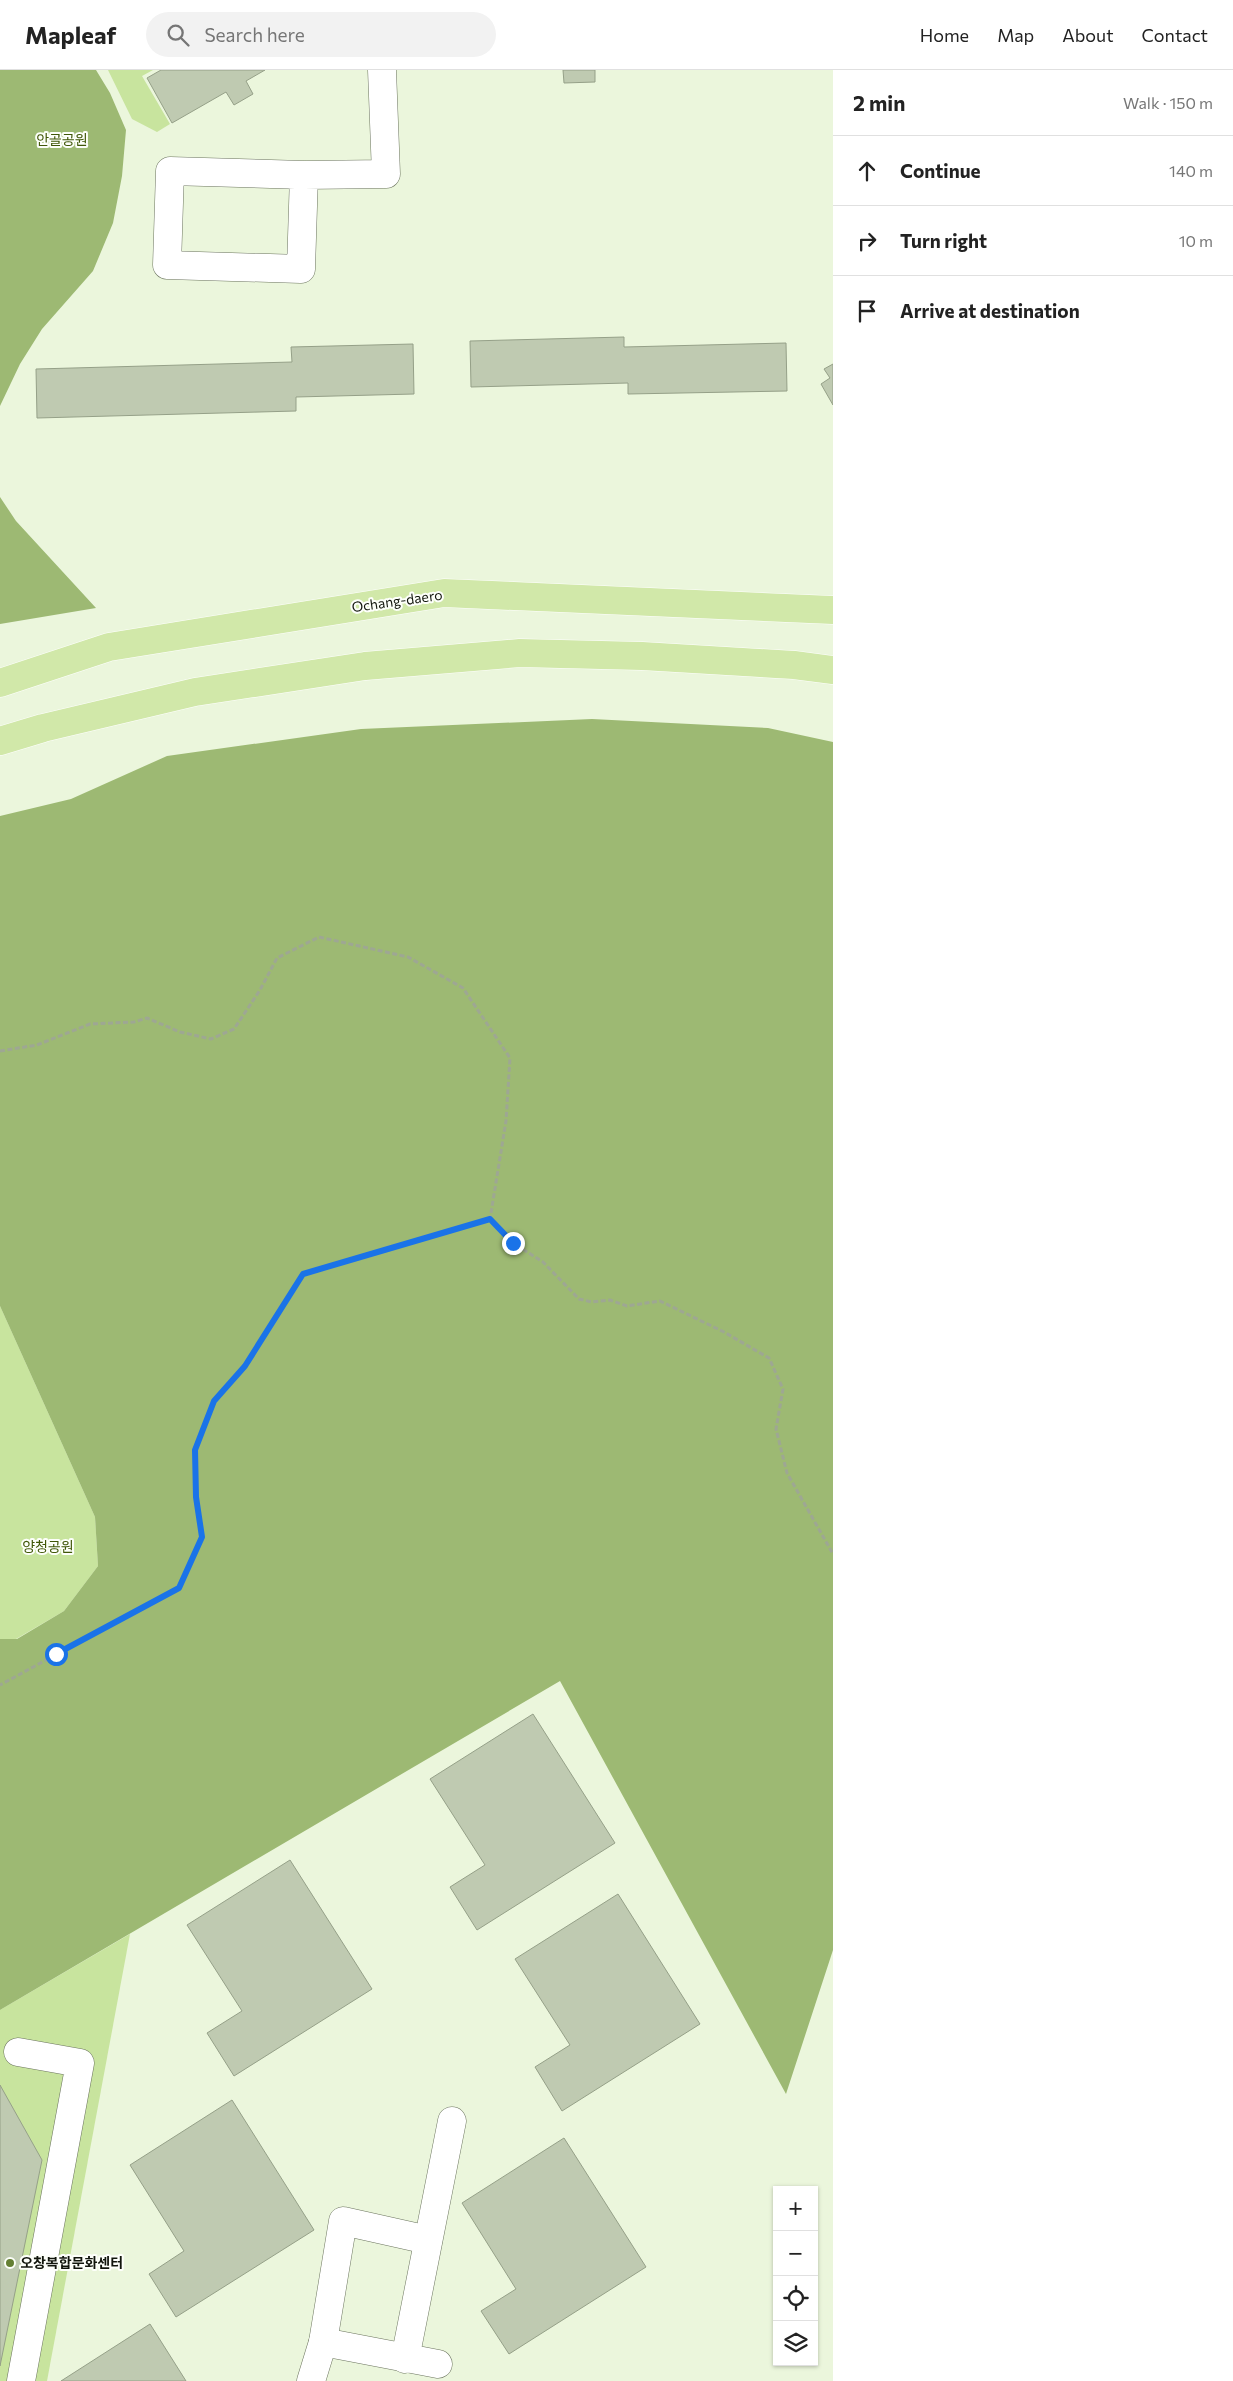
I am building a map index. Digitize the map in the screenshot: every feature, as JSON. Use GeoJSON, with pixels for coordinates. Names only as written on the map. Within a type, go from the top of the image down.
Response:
{"type":"FeatureCollection","features":[{"type":"Feature","properties":{"kind":"main road","name":"Ochang-daero"},"geometry":{"type":"LineString","coordinates":[[0,682],[109,646],[444,594],[833,610]]}},
{"type":"Feature","properties":{"kind":"main road"},"geometry":{"type":"LineString","coordinates":[[0,741],[43,728],[195,692],[365,666],[520,653],[652,657],[794,665],[833,670]]}},
{"type":"Feature","properties":{"kind":"street"},"geometry":{"type":"LineString","coordinates":[[304,175],[301,269],[167,265],[170,171],[304,175],[386,174],[382,70]]}},
{"type":"Feature","properties":{"kind":"street"},"geometry":{"type":"LineString","coordinates":[[18,2052],[80,2064],[21,2381]]}},
{"type":"Feature","properties":{"kind":"street"},"geometry":{"type":"LineString","coordinates":[[404,2359],[452,2121]]}},
{"type":"Feature","properties":{"kind":"street"},"geometry":{"type":"LineString","coordinates":[[311,2381],[323,2342],[343,2221],[428,2240]]}},
{"type":"Feature","properties":{"kind":"street"},"geometry":{"type":"LineString","coordinates":[[323,2342],[438,2364]]}},
{"type":"Feature","properties":{"kind":"path"},"geometry":{"type":"LineString","coordinates":[[0,1051],[37,1045],[90,1024],[134,1022],[147,1018],[180,1032],[211,1039],[234,1029],[260,990],[277,958],[319,937],[408,957],[463,988],[510,1058],[506,1121],[490,1219]]}},
{"type":"Feature","properties":{"kind":"path"},"geometry":{"type":"LineString","coordinates":[[490,1219],[513,1243],[543,1262],[579,1299],[592,1302],[610,1300],[627,1306],[660,1301],[769,1358],[783,1389],[776,1429],[787,1473],[833,1554]]}},
{"type":"Feature","properties":{"kind":"path"},"geometry":{"type":"LineString","coordinates":[[0,1685],[179,1588],[202,1537],[196,1497],[195,1450],[214,1401],[245,1366],[303,1274],[490,1219]]}},
{"type":"Feature","properties":{"kind":"green space","name":"안골공원"},"geometry":{"type":"Polygon","coordinates":[[[0,70],[96,70],[110,93],[126,130],[122,176],[113,223],[93,271],[42,329],[20,364],[0,406],[0,70]]]}},
{"type":"Feature","properties":{"kind":"green space"},"geometry":{"type":"Polygon","coordinates":[[[108,70],[153,70],[142,76],[170,124],[157,132],[132,119],[108,70]]]}},
{"type":"Feature","properties":{"kind":"green space"},"geometry":{"type":"Polygon","coordinates":[[[0,497],[16,521],[96,608],[0,624],[0,497]]]}},
{"type":"Feature","properties":{"kind":"green space"},"geometry":{"type":"Polygon","coordinates":[[[592,719],[768,728],[833,742],[833,1950],[786,2094],[560,1681],[0,2010],[0,1639],[17,1639],[64,1611],[98,1566],[95,1517],[0,1306],[0,816],[71,799],[167,756],[361,729],[592,719]]]}},
{"type":"Feature","properties":{"kind":"green space","name":"양청공원"},"geometry":{"type":"Polygon","coordinates":[[[0,1306],[95,1517],[98,1566],[64,1611],[16,1639],[0,1639],[0,1306]]]}},
{"type":"Feature","properties":{"kind":"green space"},"geometry":{"type":"Polygon","coordinates":[[[130,1934],[47,2381],[0,2381],[0,2010],[130,1934]]]}},
{"type":"Feature","properties":{"kind":"building"},"geometry":{"type":"Polygon","coordinates":[[[161,70],[265,70],[246,81],[253,94],[234,105],[226,92],[172,123],[147,78],[161,70]]]}},
{"type":"Feature","properties":{"kind":"building"},"geometry":{"type":"Polygon","coordinates":[[[563,70],[595,70],[595,82],[564,83],[563,70]]]}},
{"type":"Feature","properties":{"kind":"building"},"geometry":{"type":"Polygon","coordinates":[[[624,337],[624,347],[786,343],[787,391],[628,394],[628,383],[471,387],[470,341],[624,337]]]}},
{"type":"Feature","properties":{"kind":"building"},"geometry":{"type":"Polygon","coordinates":[[[413,344],[414,394],[296,397],[296,411],[37,418],[36,369],[292,362],[291,347],[413,344]]]}},
{"type":"Feature","properties":{"kind":"building"},"geometry":{"type":"Polygon","coordinates":[[[833,364],[833,405],[821,384],[830,378],[824,369],[833,364]]]}},
{"type":"Feature","properties":{"kind":"building"},"geometry":{"type":"Polygon","coordinates":[[[533,1714],[615,1843],[477,1930],[450,1887],[485,1865],[430,1779],[533,1714]]]}},
{"type":"Feature","properties":{"kind":"building"},"geometry":{"type":"Polygon","coordinates":[[[290,1860],[372,1989],[234,2076],[207,2033],[242,2011],[187,1925],[290,1860]]]}},
{"type":"Feature","properties":{"kind":"building"},"geometry":{"type":"Polygon","coordinates":[[[618,1894],[700,2024],[562,2111],[535,2067],[570,2045],[515,1959],[618,1894]]]}},
{"type":"Feature","properties":{"kind":"building","name":"오창복합문화센터"},"geometry":{"type":"Polygon","coordinates":[[[0,2085],[42,2160],[0,2366],[0,2085]]]}},
{"type":"Feature","properties":{"kind":"building"},"geometry":{"type":"Polygon","coordinates":[[[232,2100],[314,2230],[176,2317],[149,2274],[184,2251],[130,2165],[232,2100]]]}},
{"type":"Feature","properties":{"kind":"building"},"geometry":{"type":"Polygon","coordinates":[[[564,2138],[646,2267],[509,2354],[481,2311],[516,2289],[462,2203],[564,2138]]]}},
{"type":"Feature","properties":{"kind":"building"},"geometry":{"type":"Polygon","coordinates":[[[150,2324],[186,2381],[61,2381],[150,2324]]]}},
{"type":"Feature","properties":{"kind":"place","name":"오창복합문화센터"},"geometry":{"type":"Point","coordinates":[10,2263]}},
{"type":"Feature","properties":{"kind":"route"},"geometry":{"type":"LineString","coordinates":[[56,1654],[130,1616],[179,1588],[202,1537],[196,1497],[195,1450],[214,1401],[245,1366],[303,1274],[490,1219],[513,1243]]}}]}
